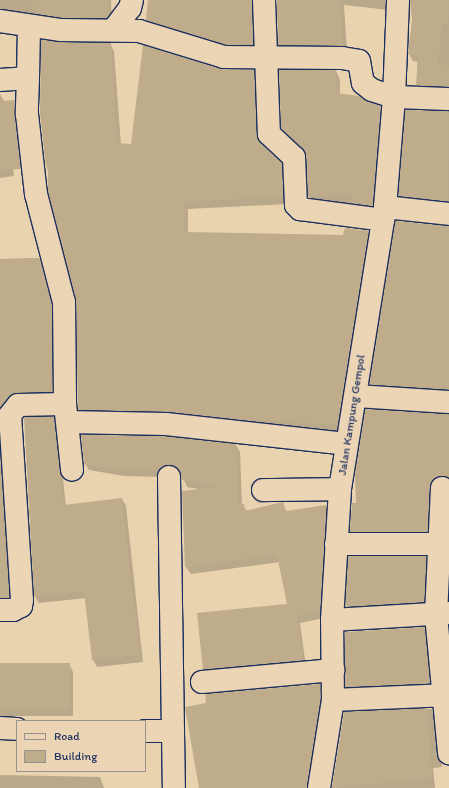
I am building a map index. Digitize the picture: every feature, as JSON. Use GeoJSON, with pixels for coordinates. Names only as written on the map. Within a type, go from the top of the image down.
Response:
{"type":"FeatureCollection","features":[{"type":"Feature","properties":{"kind":"street"},"geometry":{"type":"LineString","coordinates":[[114,29],[130,8],[132,0]]}},
{"type":"Feature","properties":{"kind":"street"},"geometry":{"type":"LineString","coordinates":[[264,0],[269,134],[294,157],[296,205],[300,209],[449,214]]}},
{"type":"Feature","properties":{"kind":"street","name":"Jalan Kampung Gempol"},"geometry":{"type":"LineString","coordinates":[[319,788],[333,700],[332,620],[340,489],[384,213],[394,98],[398,0]]}},
{"type":"Feature","properties":{"kind":"street"},"geometry":{"type":"LineString","coordinates":[[0,21],[61,30],[114,29],[139,31],[224,57],[342,58],[359,61],[363,83],[372,90],[394,98],[449,99]]}},
{"type":"Feature","properties":{"kind":"street"},"geometry":{"type":"LineString","coordinates":[[29,26],[27,114],[36,194],[64,302],[66,413],[72,470]]}},
{"type":"Feature","properties":{"kind":"street"},"geometry":{"type":"LineString","coordinates":[[0,80],[28,78]]}},
{"type":"Feature","properties":{"kind":"street"},"geometry":{"type":"LineString","coordinates":[[356,396],[449,402]]}},
{"type":"Feature","properties":{"kind":"street"},"geometry":{"type":"LineString","coordinates":[[0,610],[13,610],[21,606],[22,600],[10,415],[18,405],[66,413],[346,444]]}},
{"type":"Feature","properties":{"kind":"street"},"geometry":{"type":"LineString","coordinates":[[169,477],[174,788]]}},
{"type":"Feature","properties":{"kind":"street"},"geometry":{"type":"LineString","coordinates":[[442,488],[444,544],[442,614],[449,753]]}},
{"type":"Feature","properties":{"kind":"street"},"geometry":{"type":"LineString","coordinates":[[263,490],[340,489]]}},
{"type":"Feature","properties":{"kind":"street"},"geometry":{"type":"LineString","coordinates":[[336,544],[444,544]]}},
{"type":"Feature","properties":{"kind":"street"},"geometry":{"type":"LineString","coordinates":[[332,620],[442,614]]}},
{"type":"Feature","properties":{"kind":"street"},"geometry":{"type":"LineString","coordinates":[[202,682],[333,670]]}},
{"type":"Feature","properties":{"kind":"street"},"geometry":{"type":"LineString","coordinates":[[333,700],[446,696]]}},
{"type":"Feature","properties":{"kind":"street"},"geometry":{"type":"LineString","coordinates":[[0,728],[16,729]]}},
{"type":"Feature","properties":{"kind":"street"},"geometry":{"type":"LineString","coordinates":[[146,730],[173,731]]}},
{"type":"Feature","properties":{"kind":"building"},"geometry":{"type":"Polygon","coordinates":[[[33,0],[108,0],[109,15],[107,18],[62,18],[33,13],[33,0]]]}},
{"type":"Feature","properties":{"kind":"building"},"geometry":{"type":"Polygon","coordinates":[[[148,0],[252,0],[253,45],[226,45],[146,20],[148,0]]]}},
{"type":"Feature","properties":{"kind":"building"},"geometry":{"type":"Polygon","coordinates":[[[277,0],[340,0],[343,46],[278,45],[277,0]]]}},
{"type":"Feature","properties":{"kind":"building"},"geometry":{"type":"Polygon","coordinates":[[[410,0],[449,0],[448,24],[442,23],[438,63],[449,66],[449,86],[416,85],[418,55],[408,54],[412,20],[410,0]]]}},
{"type":"Feature","properties":{"kind":"building"},"geometry":{"type":"Polygon","coordinates":[[[41,40],[111,43],[117,143],[131,144],[143,45],[221,69],[254,70],[257,135],[260,143],[282,163],[283,197],[184,202],[185,232],[343,235],[345,228],[369,231],[338,425],[247,420],[166,412],[78,410],[76,302],[48,192],[48,167],[46,167],[40,113],[41,40]]]}},
{"type":"Feature","properties":{"kind":"building"},"geometry":{"type":"Polygon","coordinates":[[[279,70],[336,70],[336,93],[359,96],[381,106],[372,206],[350,203],[352,194],[308,196],[305,152],[281,128],[279,70]]]}},
{"type":"Feature","properties":{"kind":"building"},"geometry":{"type":"Polygon","coordinates":[[[15,100],[21,169],[0,170],[0,101],[15,100]]]}},
{"type":"Feature","properties":{"kind":"building"},"geometry":{"type":"Polygon","coordinates":[[[405,110],[449,111],[448,201],[398,196],[405,110]]]}},
{"type":"Feature","properties":{"kind":"building"},"geometry":{"type":"Polygon","coordinates":[[[395,221],[449,226],[449,389],[369,384],[395,221]]]}},
{"type":"Feature","properties":{"kind":"building"},"geometry":{"type":"Polygon","coordinates":[[[40,258],[52,304],[52,392],[13,394],[0,408],[0,259],[40,258]]]}},
{"type":"Feature","properties":{"kind":"building"},"geometry":{"type":"Polygon","coordinates":[[[365,409],[449,414],[449,478],[437,477],[431,482],[427,532],[350,532],[352,503],[356,503],[355,474],[365,409]]]}},
{"type":"Feature","properties":{"kind":"building"},"geometry":{"type":"Polygon","coordinates":[[[24,417],[54,417],[64,505],[122,498],[140,655],[92,660],[84,591],[34,596],[24,417]]]}},
{"type":"Feature","properties":{"kind":"building"},"geometry":{"type":"Polygon","coordinates":[[[81,435],[165,436],[236,444],[239,504],[244,504],[245,511],[283,502],[286,511],[326,505],[320,611],[297,616],[303,660],[203,669],[197,613],[287,604],[277,555],[185,567],[182,491],[217,487],[182,480],[179,470],[169,465],[159,470],[119,470],[84,464],[81,435]]]}},
{"type":"Feature","properties":{"kind":"building"},"geometry":{"type":"Polygon","coordinates":[[[0,454],[9,598],[0,598],[0,454]]]}},
{"type":"Feature","properties":{"kind":"building"},"geometry":{"type":"Polygon","coordinates":[[[348,556],[426,556],[424,602],[345,607],[348,556]]]}},
{"type":"Feature","properties":{"kind":"building"},"geometry":{"type":"Polygon","coordinates":[[[425,627],[430,683],[345,687],[345,632],[425,627]]]}},
{"type":"Feature","properties":{"kind":"building"},"geometry":{"type":"Polygon","coordinates":[[[0,663],[70,663],[69,710],[0,709],[0,663]]]}},
{"type":"Feature","properties":{"kind":"building"},"geometry":{"type":"Polygon","coordinates":[[[320,684],[320,699],[307,788],[199,788],[185,707],[206,703],[205,694],[320,684]]]}},
{"type":"Feature","properties":{"kind":"building"},"geometry":{"type":"Polygon","coordinates":[[[427,708],[432,778],[332,788],[344,712],[427,708]]]}}]}
